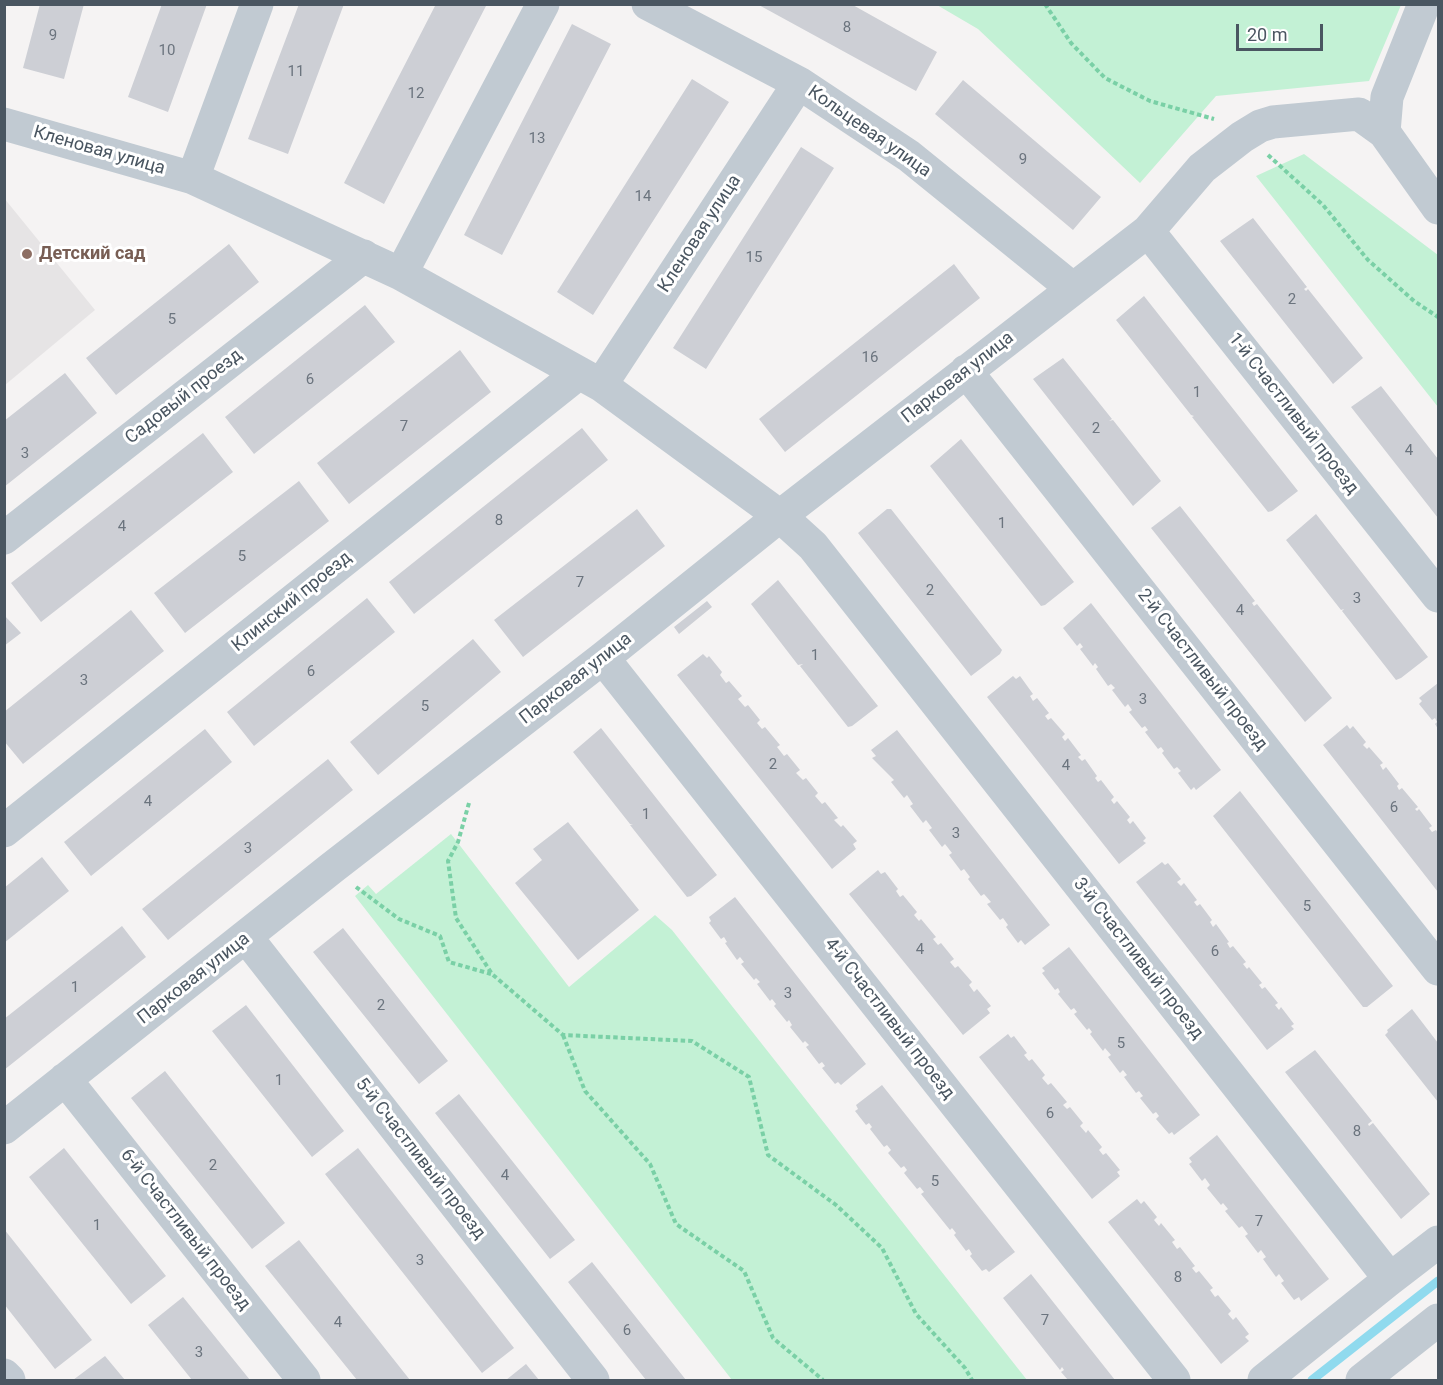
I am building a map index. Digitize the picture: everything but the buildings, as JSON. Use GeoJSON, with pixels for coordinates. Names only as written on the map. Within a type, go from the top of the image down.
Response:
{"type":"FeatureCollection","features":[{"type":"Feature","properties":{"kind":"street"},"geometry":{"type":"LineString","coordinates":[[194,178],[257,4]]}},
{"type":"Feature","properties":{"kind":"street"},"geometry":{"type":"LineString","coordinates":[[401,274],[543,4]]}},
{"type":"Feature","properties":{"kind":"street","name":"Кольцевая улица"},"geometry":{"type":"LineString","coordinates":[[648,4],[799,82],[909,156],[1071,288]]}},
{"type":"Feature","properties":{"kind":"street"},"geometry":{"type":"LineString","coordinates":[[1384,132],[1387,97],[1424,4]]}},
{"type":"Feature","properties":{"kind":"street","name":"Кленовая улица"},"geometry":{"type":"LineString","coordinates":[[590,379],[799,82]]}},
{"type":"Feature","properties":{"kind":"street","name":"Парковая улица"},"geometry":{"type":"LineString","coordinates":[[4,1128],[247,938],[333,867],[603,658],[780,516],[1071,288],[1148,231],[1202,168],[1260,126],[1273,122],[1359,114],[1384,132],[1438,208]]}},
{"type":"Feature","properties":{"kind":"street","name":"Кленовая улица"},"geometry":{"type":"LineString","coordinates":[[4,124],[194,178],[401,274],[590,379],[780,516]]}},
{"type":"Feature","properties":{"kind":"street","name":"1-й Счастливый проезд"},"geometry":{"type":"LineString","coordinates":[[1148,231],[1438,596]]}},
{"type":"Feature","properties":{"kind":"street","name":"Садовый проезд"},"geometry":{"type":"LineString","coordinates":[[4,538],[364,256]]}},
{"type":"Feature","properties":{"kind":"street","name":"2-й Счастливый проезд"},"geometry":{"type":"LineString","coordinates":[[966,371],[1438,969]]}},
{"type":"Feature","properties":{"kind":"street","name":"Клинский проезд"},"geometry":{"type":"LineString","coordinates":[[4,831],[590,379]]}},
{"type":"Feature","properties":{"kind":"street","name":"3-й Счастливый проезд"},"geometry":{"type":"LineString","coordinates":[[780,516],[813,546],[1390,1279]]}},
{"type":"Feature","properties":{"kind":"street","name":"4-й Счастливый проезд"},"geometry":{"type":"LineString","coordinates":[[603,658],[1174,1380]]}},
{"type":"Feature","properties":{"kind":"street","name":"5-й Счастливый проезд"},"geometry":{"type":"LineString","coordinates":[[247,938],[593,1380]]}},
{"type":"Feature","properties":{"kind":"street","name":"6-й Счастливый проезд"},"geometry":{"type":"LineString","coordinates":[[65,1079],[304,1380]]}},
{"type":"Feature","properties":{"kind":"street"},"geometry":{"type":"LineString","coordinates":[[1263,1380],[1438,1242]]}},
{"type":"Feature","properties":{"kind":"street"},"geometry":{"type":"LineString","coordinates":[[1362,1380],[1438,1320]]}},
{"type":"Feature","properties":{"kind":"street"},"geometry":{"type":"LineString","coordinates":[[4,1375],[9,1380]]}},
{"type":"Feature","properties":{"kind":"path"},"geometry":{"type":"LineString","coordinates":[[467,763],[470,799],[458,842],[447,861],[456,918],[492,975],[564,1035],[585,1091],[650,1164],[676,1224],[744,1271],[773,1338],[823,1380]]}},
{"type":"Feature","properties":{"kind":"path"},"geometry":{"type":"LineString","coordinates":[[333,867],[399,919],[440,936],[449,962],[492,975]]}},
{"type":"Feature","properties":{"kind":"path"},"geometry":{"type":"LineString","coordinates":[[564,1035],[692,1041],[749,1077],[768,1155],[836,1205],[882,1248],[916,1314],[965,1368],[972,1380]]}},
{"type":"Feature","properties":{"kind":"shaded area","name":"Детский сад"},"geometry":{"type":"Polygon","coordinates":[[[4,198],[95,310],[5,385],[4,385],[4,198]]]}},
{"type":"Feature","properties":{"kind":"green space"},"geometry":{"type":"Polygon","coordinates":[[[937,5],[1401,5],[1369,81],[1216,96],[1140,183],[978,29],[937,5]]]}},
{"type":"Feature","properties":{"kind":"green space"},"geometry":{"type":"Polygon","coordinates":[[[1304,154],[1438,255],[1438,407],[1256,176],[1304,154]]]}},
{"type":"Feature","properties":{"kind":"green space"},"geometry":{"type":"Polygon","coordinates":[[[451,834],[569,987],[655,915],[672,930],[1027,1380],[732,1380],[355,896],[368,885],[376,894],[451,834]]]}},
{"type":"Feature","properties":{"kind":"waterway"},"geometry":{"type":"LineString","coordinates":[[1312,1380],[1438,1281]]}},
{"type":"Feature","properties":{"kind":"place","name":"Детский сад"},"geometry":{"type":"Point","coordinates":[27,254]}}]}
